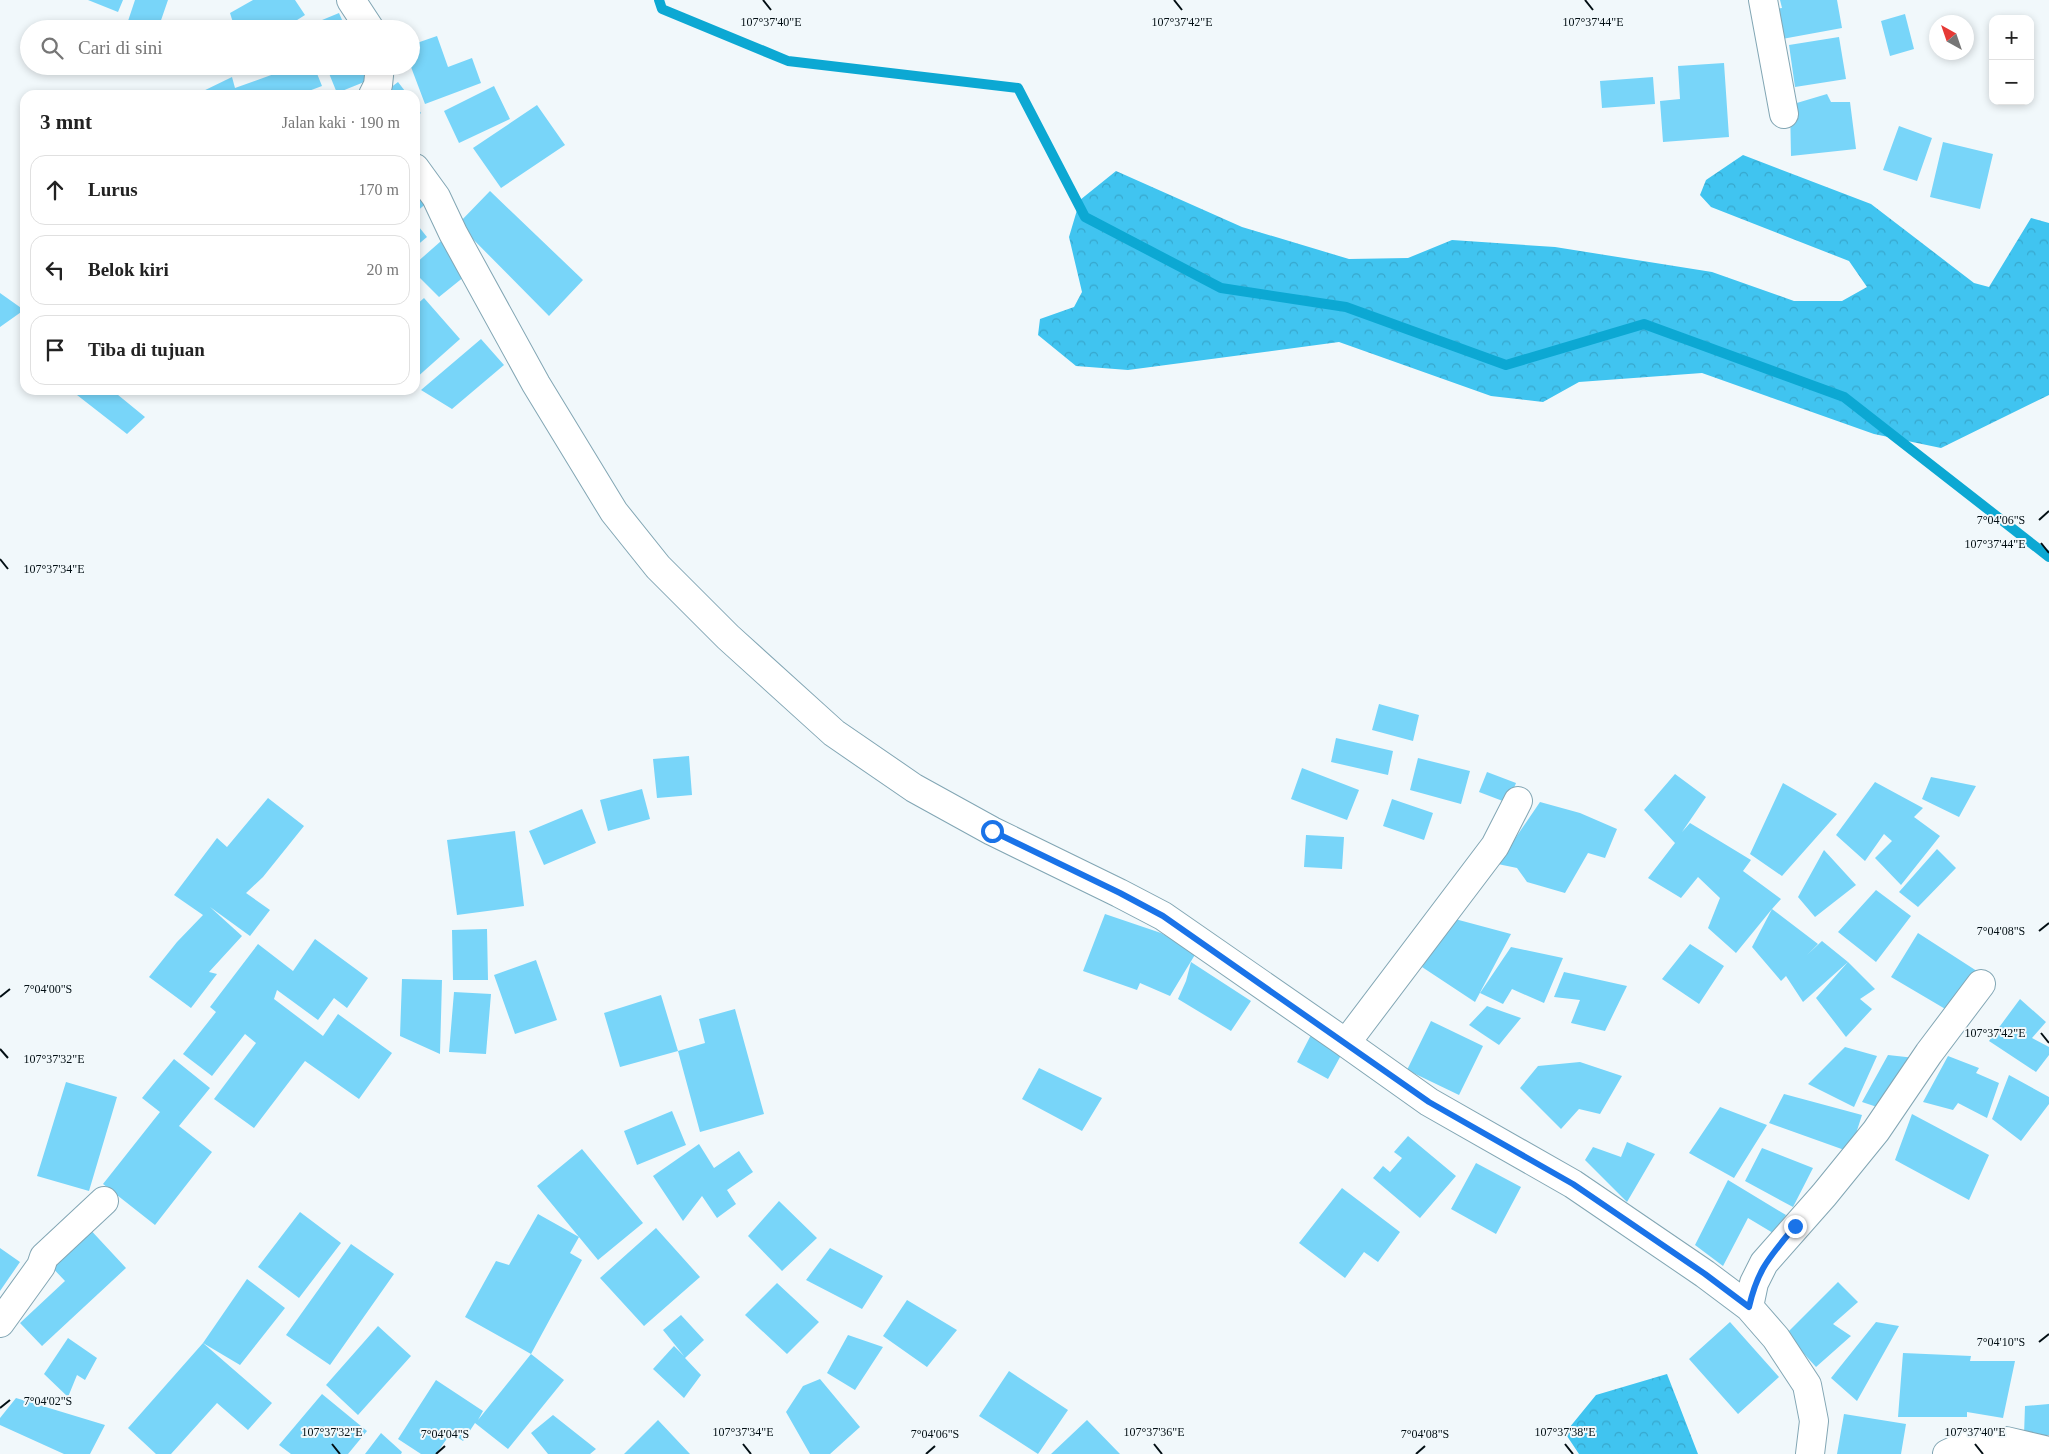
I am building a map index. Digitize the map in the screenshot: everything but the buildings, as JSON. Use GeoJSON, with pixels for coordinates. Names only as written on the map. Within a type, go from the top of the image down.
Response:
{"type":"FeatureCollection","features":[{"type":"Feature","properties":{"kind":"street"},"geometry":{"type":"LineString","coordinates":[[351,0],[364,20]]}},
{"type":"Feature","properties":{"kind":"street"},"geometry":{"type":"LineString","coordinates":[[1763,0],[1784,114]]}},
{"type":"Feature","properties":{"kind":"street"},"geometry":{"type":"LineString","coordinates":[[376,90],[379,75]]}},
{"type":"Feature","properties":{"kind":"street"},"geometry":{"type":"LineString","coordinates":[[420,175],[436,197],[453,233],[536,384],[614,512],[658,567],[728,637],[834,734],[914,788],[992,831],[1163,916],[1429,1102],[1573,1184],[1705,1274],[1749,1307],[1776,1338],[1807,1385],[1814,1421],[1810,1454]]}},
{"type":"Feature","properties":{"kind":"street"},"geometry":{"type":"LineString","coordinates":[[1346,1043],[1495,846],[1518,800]]}},
{"type":"Feature","properties":{"kind":"street"},"geometry":{"type":"LineString","coordinates":[[1749,1307],[1754,1283],[1764,1263],[1824,1195],[1870,1138],[1928,1054],[1981,984]]}},
{"type":"Feature","properties":{"kind":"street"},"geometry":{"type":"LineString","coordinates":[[0,1323],[41,1266],[44,1257],[104,1201]]}},
{"type":"Feature","properties":{"kind":"street"},"geometry":{"type":"LineString","coordinates":[[1947,1454],[1964,1446],[2006,1440],[2049,1451]]}},
{"type":"Feature","properties":{"kind":"green space"},"geometry":{"type":"Polygon","coordinates":[[[1743,155],[1871,204],[1974,283],[1989,287],[2031,218],[2049,223],[2049,395],[1941,448],[1874,434],[1702,373],[1579,382],[1543,402],[1491,396],[1339,342],[1128,370],[1076,366],[1038,335],[1040,319],[1074,307],[1082,292],[1069,237],[1080,200],[1116,171],[1242,227],[1349,259],[1408,258],[1452,240],[1555,247],[1712,272],[1794,301],[1842,301],[1867,287],[1849,261],[1711,207],[1700,195],[1706,180],[1743,155]]]}},
{"type":"Feature","properties":{"kind":"green space"},"geometry":{"type":"Polygon","coordinates":[[[1667,1374],[1698,1454],[1579,1454],[1565,1433],[1596,1395],[1667,1374]]]}},
{"type":"Feature","properties":{"kind":"waterway"},"geometry":{"type":"LineString","coordinates":[[659,0],[662,9],[788,61],[1018,88],[1085,217],[1221,288],[1346,307],[1506,365],[1644,324],[1844,397],[2049,557]]}},
{"type":"Feature","properties":{"kind":"route"},"geometry":{"type":"LineString","coordinates":[[992,831],[1163,916],[1429,1102],[1573,1184],[1705,1274],[1749,1307],[1754,1283],[1764,1263],[1795,1226]]}}]}
